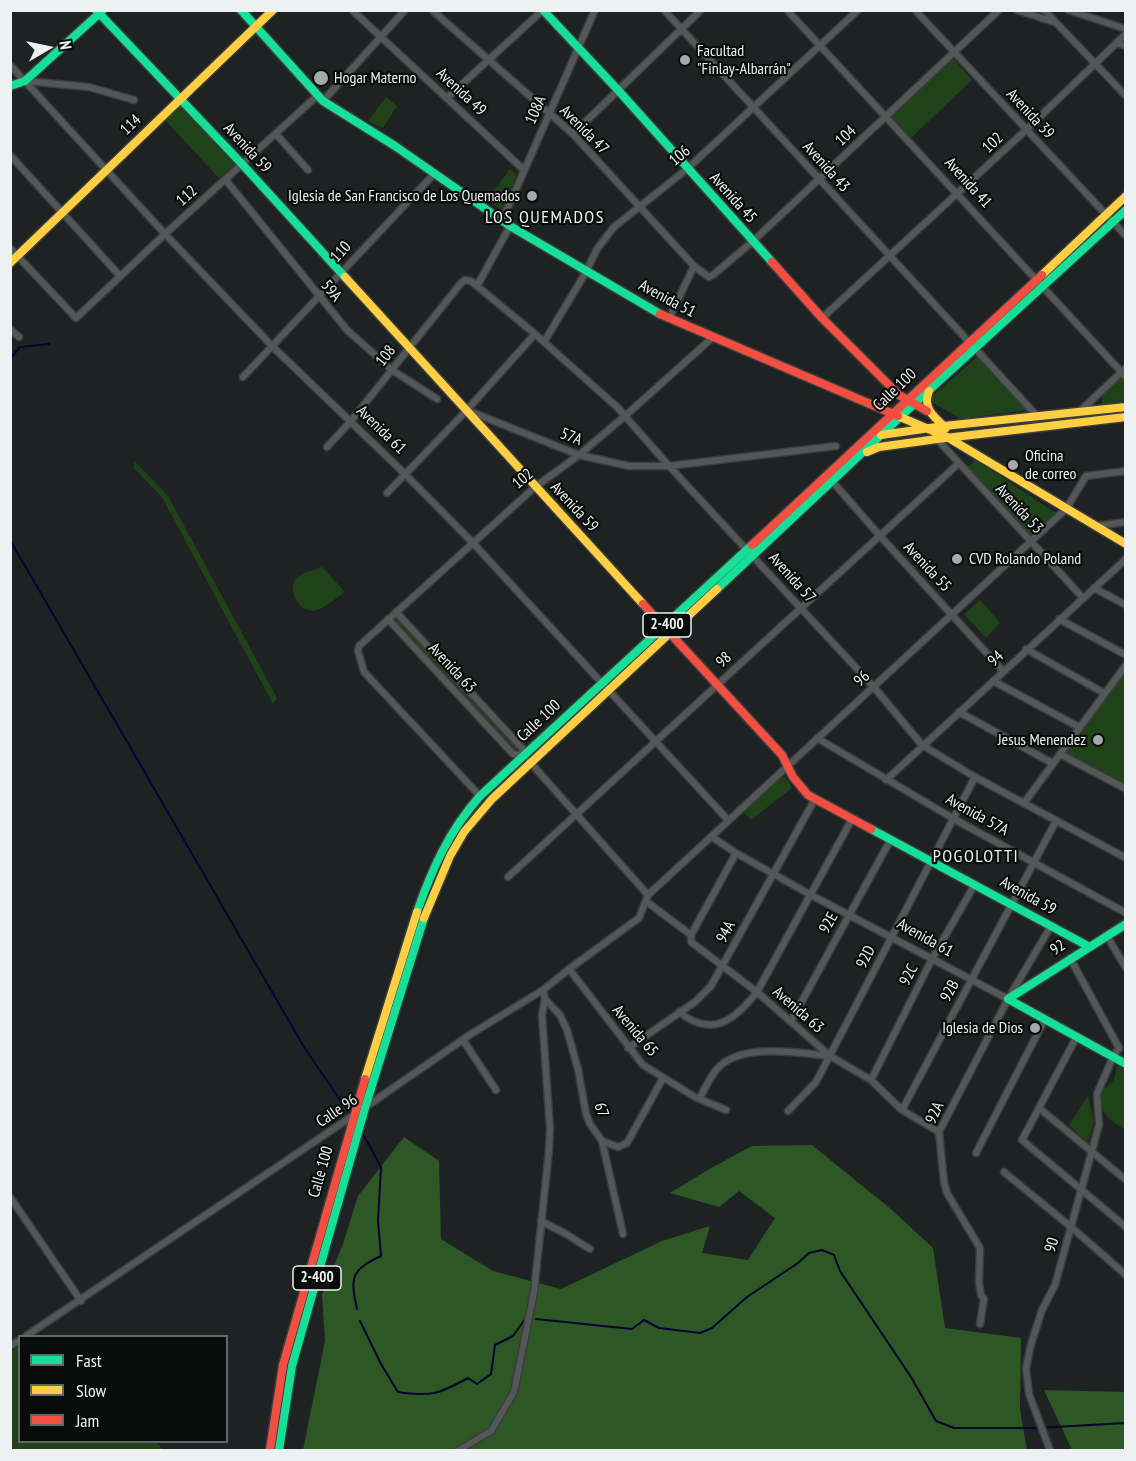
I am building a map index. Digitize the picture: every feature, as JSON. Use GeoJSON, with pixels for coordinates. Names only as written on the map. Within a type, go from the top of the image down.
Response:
{"type":"FeatureCollection","features":[{"type":"Feature","properties":{"kind":"main road","name":"Avenida 51"},"geometry":{"type":"LineString","coordinates":[[241,10],[320,99],[395,146],[502,221],[586,272],[669,319],[928,430],[951,437],[1125,544]]}},
{"type":"Feature","properties":{"kind":"main road","name":"114"},"geometry":{"type":"LineString","coordinates":[[10,263],[273,10]]}},
{"type":"Feature","properties":{"kind":"main road","name":"Avenida 45"},"geometry":{"type":"LineString","coordinates":[[543,11],[618,90],[822,318],[899,395],[929,412]]}},
{"type":"Feature","properties":{"kind":"main road"},"geometry":{"type":"LineString","coordinates":[[10,86],[25,81],[100,12]]}},
{"type":"Feature","properties":{"kind":"main road","name":"Avenida 59"},"geometry":{"type":"LineString","coordinates":[[100,12],[410,347],[782,755],[800,787],[815,800],[1088,946]]}},
{"type":"Feature","properties":{"kind":"main road","name":"Calle 100"},"geometry":{"type":"LineString","coordinates":[[1038,284],[1125,196]]}},
{"type":"Feature","properties":{"kind":"main road","name":"Calle 100"},"geometry":{"type":"LineString","coordinates":[[750,552],[857,458],[910,402],[971,345],[1125,210]]}},
{"type":"Feature","properties":{"kind":"main road","name":"Calle 100"},"geometry":{"type":"LineString","coordinates":[[910,402],[930,389],[971,345]]}},
{"type":"Feature","properties":{"kind":"main road"},"geometry":{"type":"LineString","coordinates":[[930,389],[926,397],[929,412],[944,426],[951,437]]}},
{"type":"Feature","properties":{"kind":"main road"},"geometry":{"type":"LineString","coordinates":[[867,438],[879,421],[871,405]]}},
{"type":"Feature","properties":{"kind":"main road"},"geometry":{"type":"LineString","coordinates":[[867,438],[944,426],[1125,407]]}},
{"type":"Feature","properties":{"kind":"main road"},"geometry":{"type":"LineString","coordinates":[[929,412],[968,424]]}},
{"type":"Feature","properties":{"kind":"main road","name":"Calle 100"},"geometry":{"type":"LineString","coordinates":[[279,1450],[292,1366],[432,866],[445,841],[466,811],[480,796],[602,684],[667,630],[867,438],[896,416]]}},
{"type":"Feature","properties":{"kind":"main road"},"geometry":{"type":"LineString","coordinates":[[857,458],[879,447],[937,438],[1125,417]]}},
{"type":"Feature","properties":{"kind":"main road"},"geometry":{"type":"LineString","coordinates":[[976,452],[974,447],[976,440],[987,434]]}},
{"type":"Feature","properties":{"kind":"main road","name":"Calle 100"},"geometry":{"type":"LineString","coordinates":[[270,1450],[283,1365],[352,1117],[420,915],[464,832],[492,799],[609,692],[667,630]]}},
{"type":"Feature","properties":{"kind":"main road","name":"92"},"geometry":{"type":"LineString","coordinates":[[1008,999],[1125,924]]}},
{"type":"Feature","properties":{"kind":"main road","name":"Avenida 61"},"geometry":{"type":"LineString","coordinates":[[1008,999],[1125,1064]]}},
{"type":"Feature","properties":{"kind":"street","name":"Avenida 49"},"geometry":{"type":"LineString","coordinates":[[352,10],[524,170]]}},
{"type":"Feature","properties":{"kind":"street","name":"112"},"geometry":{"type":"LineString","coordinates":[[18,256],[76,318],[225,179],[320,99],[405,10]]}},
{"type":"Feature","properties":{"kind":"street","name":"Avenida 47"},"geometry":{"type":"LineString","coordinates":[[432,10],[573,134],[694,266],[709,277]]}},
{"type":"Feature","properties":{"kind":"street","name":"108A"},"geometry":{"type":"LineString","coordinates":[[502,221],[595,10]]}},
{"type":"Feature","properties":{"kind":"street","name":"Avenida 43"},"geometry":{"type":"LineString","coordinates":[[664,10],[1038,417]]}},
{"type":"Feature","properties":{"kind":"street"},"geometry":{"type":"LineString","coordinates":[[573,134],[700,10]]}},
{"type":"Feature","properties":{"kind":"street","name":"Avenida 41"},"geometry":{"type":"LineString","coordinates":[[787,10],[958,194],[1038,284],[1124,372]]}},
{"type":"Feature","properties":{"kind":"street","name":"106"},"geometry":{"type":"LineString","coordinates":[[544,342],[606,237],[687,169],[858,10]]}},
{"type":"Feature","properties":{"kind":"street","name":"Avenida 39"},"geometry":{"type":"LineString","coordinates":[[915,10],[1125,236]]}},
{"type":"Feature","properties":{"kind":"street","name":"104"},"geometry":{"type":"LineString","coordinates":[[709,277],[752,242],[999,10]]}},
{"type":"Feature","properties":{"kind":"street"},"geometry":{"type":"LineString","coordinates":[[1017,10],[1055,22]]}},
{"type":"Feature","properties":{"kind":"street"},"geometry":{"type":"LineString","coordinates":[[1044,10],[1125,96]]}},
{"type":"Feature","properties":{"kind":"street"},"geometry":{"type":"LineString","coordinates":[[1068,10],[1125,32]]}},
{"type":"Feature","properties":{"kind":"street"},"geometry":{"type":"LineString","coordinates":[[447,98],[543,11]]}},
{"type":"Feature","properties":{"kind":"street","name":"102"},"geometry":{"type":"LineString","coordinates":[[822,318],[1026,130],[1116,44],[1125,32]]}},
{"type":"Feature","properties":{"kind":"street"},"geometry":{"type":"LineString","coordinates":[[1116,44],[1125,46]]}},
{"type":"Feature","properties":{"kind":"street","name":"Avenida 61"},"geometry":{"type":"LineString","coordinates":[[10,65],[165,234],[273,347],[405,474],[472,543],[728,820]]}},
{"type":"Feature","properties":{"kind":"street"},"geometry":{"type":"LineString","coordinates":[[25,81],[89,87],[134,100]]}},
{"type":"Feature","properties":{"kind":"street"},"geometry":{"type":"LineString","coordinates":[[276,134],[308,170]]}},
{"type":"Feature","properties":{"kind":"street"},"geometry":{"type":"LineString","coordinates":[[10,154],[120,276]]}},
{"type":"Feature","properties":{"kind":"street","name":"110"},"geometry":{"type":"LineString","coordinates":[[243,377],[434,174]]}},
{"type":"Feature","properties":{"kind":"street","name":"59A"},"geometry":{"type":"LineString","coordinates":[[225,179],[347,330],[392,370],[436,399]]}},
{"type":"Feature","properties":{"kind":"street"},"geometry":{"type":"LineString","coordinates":[[477,286],[510,226]]}},
{"type":"Feature","properties":{"kind":"street"},"geometry":{"type":"LineString","coordinates":[[10,248],[18,256]]}},
{"type":"Feature","properties":{"kind":"street"},"geometry":{"type":"LineString","coordinates":[[669,319],[694,266]]}},
{"type":"Feature","properties":{"kind":"street","name":"Avenida 57"},"geometry":{"type":"LineString","coordinates":[[465,280],[477,286],[535,334],[626,416],[669,466],[873,686],[922,745],[975,777],[1125,858]]}},
{"type":"Feature","properties":{"kind":"street","name":"108"},"geometry":{"type":"LineString","coordinates":[[327,447],[351,421],[465,280]]}},
{"type":"Feature","properties":{"kind":"street"},"geometry":{"type":"LineString","coordinates":[[10,329],[19,337]]}},
{"type":"Feature","properties":{"kind":"street"},"geometry":{"type":"LineString","coordinates":[[387,494],[535,334]]}},
{"type":"Feature","properties":{"kind":"street","name":"102"},"geometry":{"type":"LineString","coordinates":[[480,796],[364,672],[358,648],[535,486],[579,455],[626,416],[712,338]]}},
{"type":"Feature","properties":{"kind":"street"},"geometry":{"type":"LineString","coordinates":[[1079,413],[1124,372]]}},
{"type":"Feature","properties":{"kind":"street","name":"57A"},"geometry":{"type":"LineString","coordinates":[[467,410],[579,455],[629,466],[669,466],[836,446]]}},
{"type":"Feature","properties":{"kind":"street","name":"Avenida 53"},"geometry":{"type":"LineString","coordinates":[[928,430],[1083,598]]}},
{"type":"Feature","properties":{"kind":"street","name":"98"},"geometry":{"type":"LineString","coordinates":[[508,877],[958,464]]}},
{"type":"Feature","properties":{"kind":"street","name":"96"},"geometry":{"type":"LineString","coordinates":[[648,895],[1066,509],[1086,476],[1125,471]]}},
{"type":"Feature","properties":{"kind":"street","name":"Avenida 55"},"geometry":{"type":"LineString","coordinates":[[832,481],[1003,671]]}},
{"type":"Feature","properties":{"kind":"street"},"geometry":{"type":"LineString","coordinates":[[1095,526],[1125,522]]}},
{"type":"Feature","properties":{"kind":"street"},"geometry":{"type":"LineString","coordinates":[[1112,524],[1110,530],[1112,536]]}},
{"type":"Feature","properties":{"kind":"street","name":"94"},"geometry":{"type":"LineString","coordinates":[[886,780],[1125,558]]}},
{"type":"Feature","properties":{"kind":"street"},"geometry":{"type":"LineString","coordinates":[[1094,588],[1125,605]]}},
{"type":"Feature","properties":{"kind":"street","name":"Avenida 63"},"geometry":{"type":"LineString","coordinates":[[396,612],[522,748],[523,756]]}},
{"type":"Feature","properties":{"kind":"street","name":"Avenida 63"},"geometry":{"type":"LineString","coordinates":[[388,619],[513,754],[523,756],[531,764],[648,895]]}},
{"type":"Feature","properties":{"kind":"street"},"geometry":{"type":"LineString","coordinates":[[1059,620],[1125,655]]}},
{"type":"Feature","properties":{"kind":"street"},"geometry":{"type":"LineString","coordinates":[[1026,649],[1104,693]]}},
{"type":"Feature","properties":{"kind":"street"},"geometry":{"type":"LineString","coordinates":[[1024,803],[1125,665]]}},
{"type":"Feature","properties":{"kind":"street"},"geometry":{"type":"LineString","coordinates":[[993,681],[1079,727]]}},
{"type":"Feature","properties":{"kind":"street"},"geometry":{"type":"LineString","coordinates":[[959,712],[1052,763]]}},
{"type":"Feature","properties":{"kind":"street","name":"Avenida 57A"},"geometry":{"type":"LineString","coordinates":[[817,738],[954,819],[1125,913]]}},
{"type":"Feature","properties":{"kind":"street"},"geometry":{"type":"LineString","coordinates":[[1060,754],[1125,789]]}},
{"type":"Feature","properties":{"kind":"street","name":"92D"},"geometry":{"type":"LineString","coordinates":[[788,1111],[816,1082],[975,777]]}},
{"type":"Feature","properties":{"kind":"street","name":"94A"},"geometry":{"type":"LineString","coordinates":[[628,1048],[704,994],[723,966],[773,872],[815,800]]}},
{"type":"Feature","properties":{"kind":"street"},"geometry":{"type":"LineString","coordinates":[[679,1012],[695,1023],[703,1026],[713,1025],[739,1012],[757,993],[852,819]]}},
{"type":"Feature","properties":{"kind":"street","name":"92B"},"geometry":{"type":"LineString","coordinates":[[902,1110],[1056,821]]}},
{"type":"Feature","properties":{"kind":"street","name":"Avenida 61"},"geometry":{"type":"LineString","coordinates":[[712,837],[811,895],[1008,999]]}},
{"type":"Feature","properties":{"kind":"street","name":"92E"},"geometry":{"type":"LineString","coordinates":[[791,1021],[891,839]]}},
{"type":"Feature","properties":{"kind":"street"},"geometry":{"type":"LineString","coordinates":[[691,934],[736,853]]}},
{"type":"Feature","properties":{"kind":"street","name":"92C"},"geometry":{"type":"LineString","coordinates":[[871,1080],[932,959],[975,884]]}},
{"type":"Feature","properties":{"kind":"street","name":"Calle 96"},"geometry":{"type":"LineString","coordinates":[[28,1335],[81,1301],[463,1040],[543,990],[639,918],[648,895]]}},
{"type":"Feature","properties":{"kind":"street","name":"Avenida 63"},"geometry":{"type":"LineString","coordinates":[[647,902],[691,934],[691,942],[757,993],[830,1056],[871,1080],[902,1110],[939,1132]]}},
{"type":"Feature","properties":{"kind":"street","name":"92A"},"geometry":{"type":"LineString","coordinates":[[980,1324],[984,1299],[979,1283],[980,1248],[947,1193],[939,1132],[1008,999],[1051,926]]}},
{"type":"Feature","properties":{"kind":"street"},"geometry":{"type":"LineString","coordinates":[[1107,936],[1125,968]]}},
{"type":"Feature","properties":{"kind":"street","name":"90"},"geometry":{"type":"LineString","coordinates":[[1050,1450],[1029,1394],[1026,1368],[1031,1344],[1045,1303],[1056,1285],[1092,1151],[1100,1119],[1097,1094],[1119,1048],[1070,958]]}},
{"type":"Feature","properties":{"kind":"street","name":"Avenida 65"},"geometry":{"type":"LineString","coordinates":[[569,969],[643,1065],[695,1097],[726,1110]]}},
{"type":"Feature","properties":{"kind":"street"},"geometry":{"type":"LineString","coordinates":[[459,1450],[491,1431],[514,1392],[534,1292],[549,1150],[542,1016],[545,999],[543,990]]}},
{"type":"Feature","properties":{"kind":"street","name":"67"},"geometry":{"type":"LineString","coordinates":[[545,999],[560,1015],[567,1030],[578,1070],[586,1114],[602,1141],[623,1234]]}},
{"type":"Feature","properties":{"kind":"street"},"geometry":{"type":"LineString","coordinates":[[976,1153],[1046,1019]]}},
{"type":"Feature","properties":{"kind":"street"},"geometry":{"type":"LineString","coordinates":[[1077,1036],[1022,1140],[1125,1227]]}},
{"type":"Feature","properties":{"kind":"street"},"geometry":{"type":"LineString","coordinates":[[463,1040],[496,1090]]}},
{"type":"Feature","properties":{"kind":"street"},"geometry":{"type":"LineString","coordinates":[[700,1098],[716,1070],[736,1056],[784,1050],[807,1055],[830,1056]]}},
{"type":"Feature","properties":{"kind":"street"},"geometry":{"type":"LineString","coordinates":[[602,1141],[618,1147],[627,1143],[663,1078]]}},
{"type":"Feature","properties":{"kind":"street"},"geometry":{"type":"LineString","coordinates":[[1040,1108],[1125,1180]]}},
{"type":"Feature","properties":{"kind":"street"},"geometry":{"type":"LineString","coordinates":[[1004,1172],[1125,1275]]}},
{"type":"Feature","properties":{"kind":"street"},"geometry":{"type":"LineString","coordinates":[[10,1197],[81,1301]]}},
{"type":"Feature","properties":{"kind":"street"},"geometry":{"type":"LineString","coordinates":[[541,1221],[590,1249]]}},
{"type":"Feature","properties":{"kind":"green space"},"geometry":{"type":"Polygon","coordinates":[[[953,58],[972,80],[911,138],[890,116],[953,58]]]}},
{"type":"Feature","properties":{"kind":"green space"},"geometry":{"type":"Polygon","coordinates":[[[386,97],[397,106],[383,128],[368,121],[386,97]]]}},
{"type":"Feature","properties":{"kind":"green space"},"geometry":{"type":"Polygon","coordinates":[[[181,106],[235,164],[219,178],[165,120],[181,106]]]}},
{"type":"Feature","properties":{"kind":"green space"},"geometry":{"type":"Polygon","coordinates":[[[510,169],[517,175],[502,210],[487,200],[510,169]]]}},
{"type":"Feature","properties":{"kind":"green space"},"geometry":{"type":"Polygon","coordinates":[[[978,356],[1027,410],[961,419],[933,403],[931,397],[978,356]]]}},
{"type":"Feature","properties":{"kind":"green space"},"geometry":{"type":"Polygon","coordinates":[[[1122,376],[1125,380],[1125,402],[1102,406],[1102,396],[1122,376]]]}},
{"type":"Feature","properties":{"kind":"green space"},"geometry":{"type":"Polygon","coordinates":[[[976,460],[1059,515],[1030,541],[964,470],[976,460]]]}},
{"type":"Feature","properties":{"kind":"green space"},"geometry":{"type":"Polygon","coordinates":[[[135,462],[168,496],[277,698],[273,704],[162,497],[133,467],[135,462]]]}},
{"type":"Feature","properties":{"kind":"green space"},"geometry":{"type":"Polygon","coordinates":[[[322,567],[345,592],[320,609],[311,611],[297,601],[293,584],[301,575],[322,567]]]}},
{"type":"Feature","properties":{"kind":"green space"},"geometry":{"type":"Polygon","coordinates":[[[980,600],[1000,623],[986,638],[964,614],[980,600]]]}},
{"type":"Feature","properties":{"kind":"green space"},"geometry":{"type":"Polygon","coordinates":[[[396,615],[520,749],[521,754],[515,752],[391,619],[396,615]]]}},
{"type":"Feature","properties":{"kind":"green space","name":"Jesus Menendez"},"geometry":{"type":"Polygon","coordinates":[[[1125,665],[1125,789],[1060,754],[1125,665]]]}},
{"type":"Feature","properties":{"kind":"green space"},"geometry":{"type":"Polygon","coordinates":[[[785,777],[792,788],[751,820],[743,811],[780,778],[785,777]]]}},
{"type":"Feature","properties":{"kind":"green space"},"geometry":{"type":"Polygon","coordinates":[[[1118,1061],[1125,1066],[1125,1130],[1106,1115],[1100,1099],[1101,1092],[1114,1080],[1118,1061]]]}},
{"type":"Feature","properties":{"kind":"green space"},"geometry":{"type":"Polygon","coordinates":[[[1087,1097],[1094,1123],[1088,1143],[1069,1125],[1087,1097]]]}},
{"type":"Feature","properties":{"kind":"green space"},"geometry":{"type":"Polygon","coordinates":[[[404,1137],[439,1161],[441,1239],[493,1271],[561,1289],[662,1241],[710,1226],[702,1253],[748,1260],[775,1218],[739,1191],[719,1207],[670,1193],[752,1146],[812,1145],[892,1210],[933,1248],[945,1328],[1021,1338],[1020,1410],[1027,1450],[303,1450],[325,1341],[322,1295],[343,1244],[358,1196],[404,1137]]]}},
{"type":"Feature","properties":{"kind":"green space"},"geometry":{"type":"Polygon","coordinates":[[[18,1347],[18,1443],[158,1443],[162,1449],[11,1450],[11,1352],[18,1347]]]}},
{"type":"Feature","properties":{"kind":"green space"},"geometry":{"type":"Polygon","coordinates":[[[1044,1390],[1125,1392],[1125,1450],[1072,1450],[1044,1390]]]}},
{"type":"Feature","properties":{"kind":"waterway"},"geometry":{"type":"LineString","coordinates":[[10,359],[20,347],[49,344]]}},
{"type":"Feature","properties":{"kind":"waterway"},"geometry":{"type":"LineString","coordinates":[[10,540],[304,1047],[345,1107]]}},
{"type":"Feature","properties":{"kind":"waterway"},"geometry":{"type":"LineString","coordinates":[[357,1309],[355,1276],[358,1270],[381,1256],[378,1221],[381,1167],[364,1136]]}},
{"type":"Feature","properties":{"kind":"waterway"},"geometry":{"type":"LineString","coordinates":[[536,1319],[632,1329],[644,1320],[659,1328],[700,1333],[712,1328],[747,1297],[809,1253],[822,1250],[834,1255],[840,1271],[911,1377],[936,1421],[954,1428],[1036,1428],[1126,1423]]}},
{"type":"Feature","properties":{"kind":"waterway"},"geometry":{"type":"LineString","coordinates":[[360,1321],[398,1392],[427,1394],[442,1391],[468,1378],[477,1384],[491,1374],[495,1345],[513,1336],[525,1319]]}},
{"type":"Feature","properties":{"kind":"traffic: fast"},"geometry":{"type":"LineString","coordinates":[[96,10],[345,277]]}},
{"type":"Feature","properties":{"kind":"traffic: fast"},"geometry":{"type":"LineString","coordinates":[[241,10],[323,101],[395,146],[510,226],[660,314]]}},
{"type":"Feature","properties":{"kind":"traffic: fast"},"geometry":{"type":"LineString","coordinates":[[543,10],[772,262]]}},
{"type":"Feature","properties":{"kind":"traffic: fast"},"geometry":{"type":"LineString","coordinates":[[10,86],[25,81],[102,11]]}},
{"type":"Feature","properties":{"kind":"traffic: fast"},"geometry":{"type":"LineString","coordinates":[[717,589],[1126,210]]}},
{"type":"Feature","properties":{"kind":"traffic: fast"},"geometry":{"type":"LineString","coordinates":[[417,912],[442,851],[459,823],[480,796],[752,545]]}},
{"type":"Feature","properties":{"kind":"traffic: fast"},"geometry":{"type":"LineString","coordinates":[[871,829],[1088,946]]}},
{"type":"Feature","properties":{"kind":"traffic: fast"},"geometry":{"type":"LineString","coordinates":[[279,1450],[292,1366],[365,1108],[424,918]]}},
{"type":"Feature","properties":{"kind":"traffic: fast"},"geometry":{"type":"LineString","coordinates":[[1126,924],[1008,999],[1126,1064]]}},
{"type":"Feature","properties":{"kind":"traffic: slow"},"geometry":{"type":"LineString","coordinates":[[10,263],[273,10]]}},
{"type":"Feature","properties":{"kind":"traffic: slow"},"geometry":{"type":"LineString","coordinates":[[1042,275],[1126,196]]}},
{"type":"Feature","properties":{"kind":"traffic: slow"},"geometry":{"type":"LineString","coordinates":[[345,277],[643,604]]}},
{"type":"Feature","properties":{"kind":"traffic: slow"},"geometry":{"type":"LineString","coordinates":[[929,391],[927,402],[930,412],[946,428]]}},
{"type":"Feature","properties":{"kind":"traffic: slow"},"geometry":{"type":"LineString","coordinates":[[881,435],[1126,407]]}},
{"type":"Feature","properties":{"kind":"traffic: slow"},"geometry":{"type":"LineString","coordinates":[[898,416],[947,437],[1126,544]]}},
{"type":"Feature","properties":{"kind":"traffic: slow"},"geometry":{"type":"LineString","coordinates":[[867,452],[879,447],[937,439],[1126,417]]}},
{"type":"Feature","properties":{"kind":"traffic: slow"},"geometry":{"type":"LineString","coordinates":[[424,918],[450,856],[464,832],[492,799],[717,589]]}},
{"type":"Feature","properties":{"kind":"traffic: slow"},"geometry":{"type":"LineString","coordinates":[[365,1079],[417,912]]}},
{"type":"Feature","properties":{"kind":"traffic: jam"},"geometry":{"type":"LineString","coordinates":[[772,262],[822,318],[899,395],[927,411]]}},
{"type":"Feature","properties":{"kind":"traffic: jam"},"geometry":{"type":"LineString","coordinates":[[752,545],[1042,275]]}},
{"type":"Feature","properties":{"kind":"traffic: jam"},"geometry":{"type":"LineString","coordinates":[[660,314],[898,416]]}},
{"type":"Feature","properties":{"kind":"traffic: jam"},"geometry":{"type":"LineString","coordinates":[[643,604],[782,755],[793,777],[808,795],[871,829]]}},
{"type":"Feature","properties":{"kind":"traffic: jam"},"geometry":{"type":"LineString","coordinates":[[270,1450],[283,1365],[365,1079]]}},
{"type":"Feature","properties":{"kind":"place","name":"Facultad \"Finlay-Albarrán\""},"geometry":{"type":"Point","coordinates":[685,60]}},
{"type":"Feature","properties":{"kind":"place","name":"Hogar Materno"},"geometry":{"type":"Point","coordinates":[321,78]}},
{"type":"Feature","properties":{"kind":"place","name":"Iglesia de San Francisco de Los Quemados"},"geometry":{"type":"Point","coordinates":[532,196]}},
{"type":"Feature","properties":{"kind":"place","name":"Oficina de correo"},"geometry":{"type":"Point","coordinates":[1013,465]}},
{"type":"Feature","properties":{"kind":"place","name":"CVD Rolando Poland"},"geometry":{"type":"Point","coordinates":[957,559]}},
{"type":"Feature","properties":{"kind":"place","name":"Jesus Menendez"},"geometry":{"type":"Point","coordinates":[1098,740]}},
{"type":"Feature","properties":{"kind":"place","name":"Iglesia de Dios"},"geometry":{"type":"Point","coordinates":[1035,1028]}},
{"type":"Feature","properties":{"kind":"district","name":"LOS QUEMADOS"},"geometry":{"type":"Point","coordinates":[545,218]}},
{"type":"Feature","properties":{"kind":"district","name":"POGOLOTTI"},"geometry":{"type":"Point","coordinates":[976,857]}}]}
